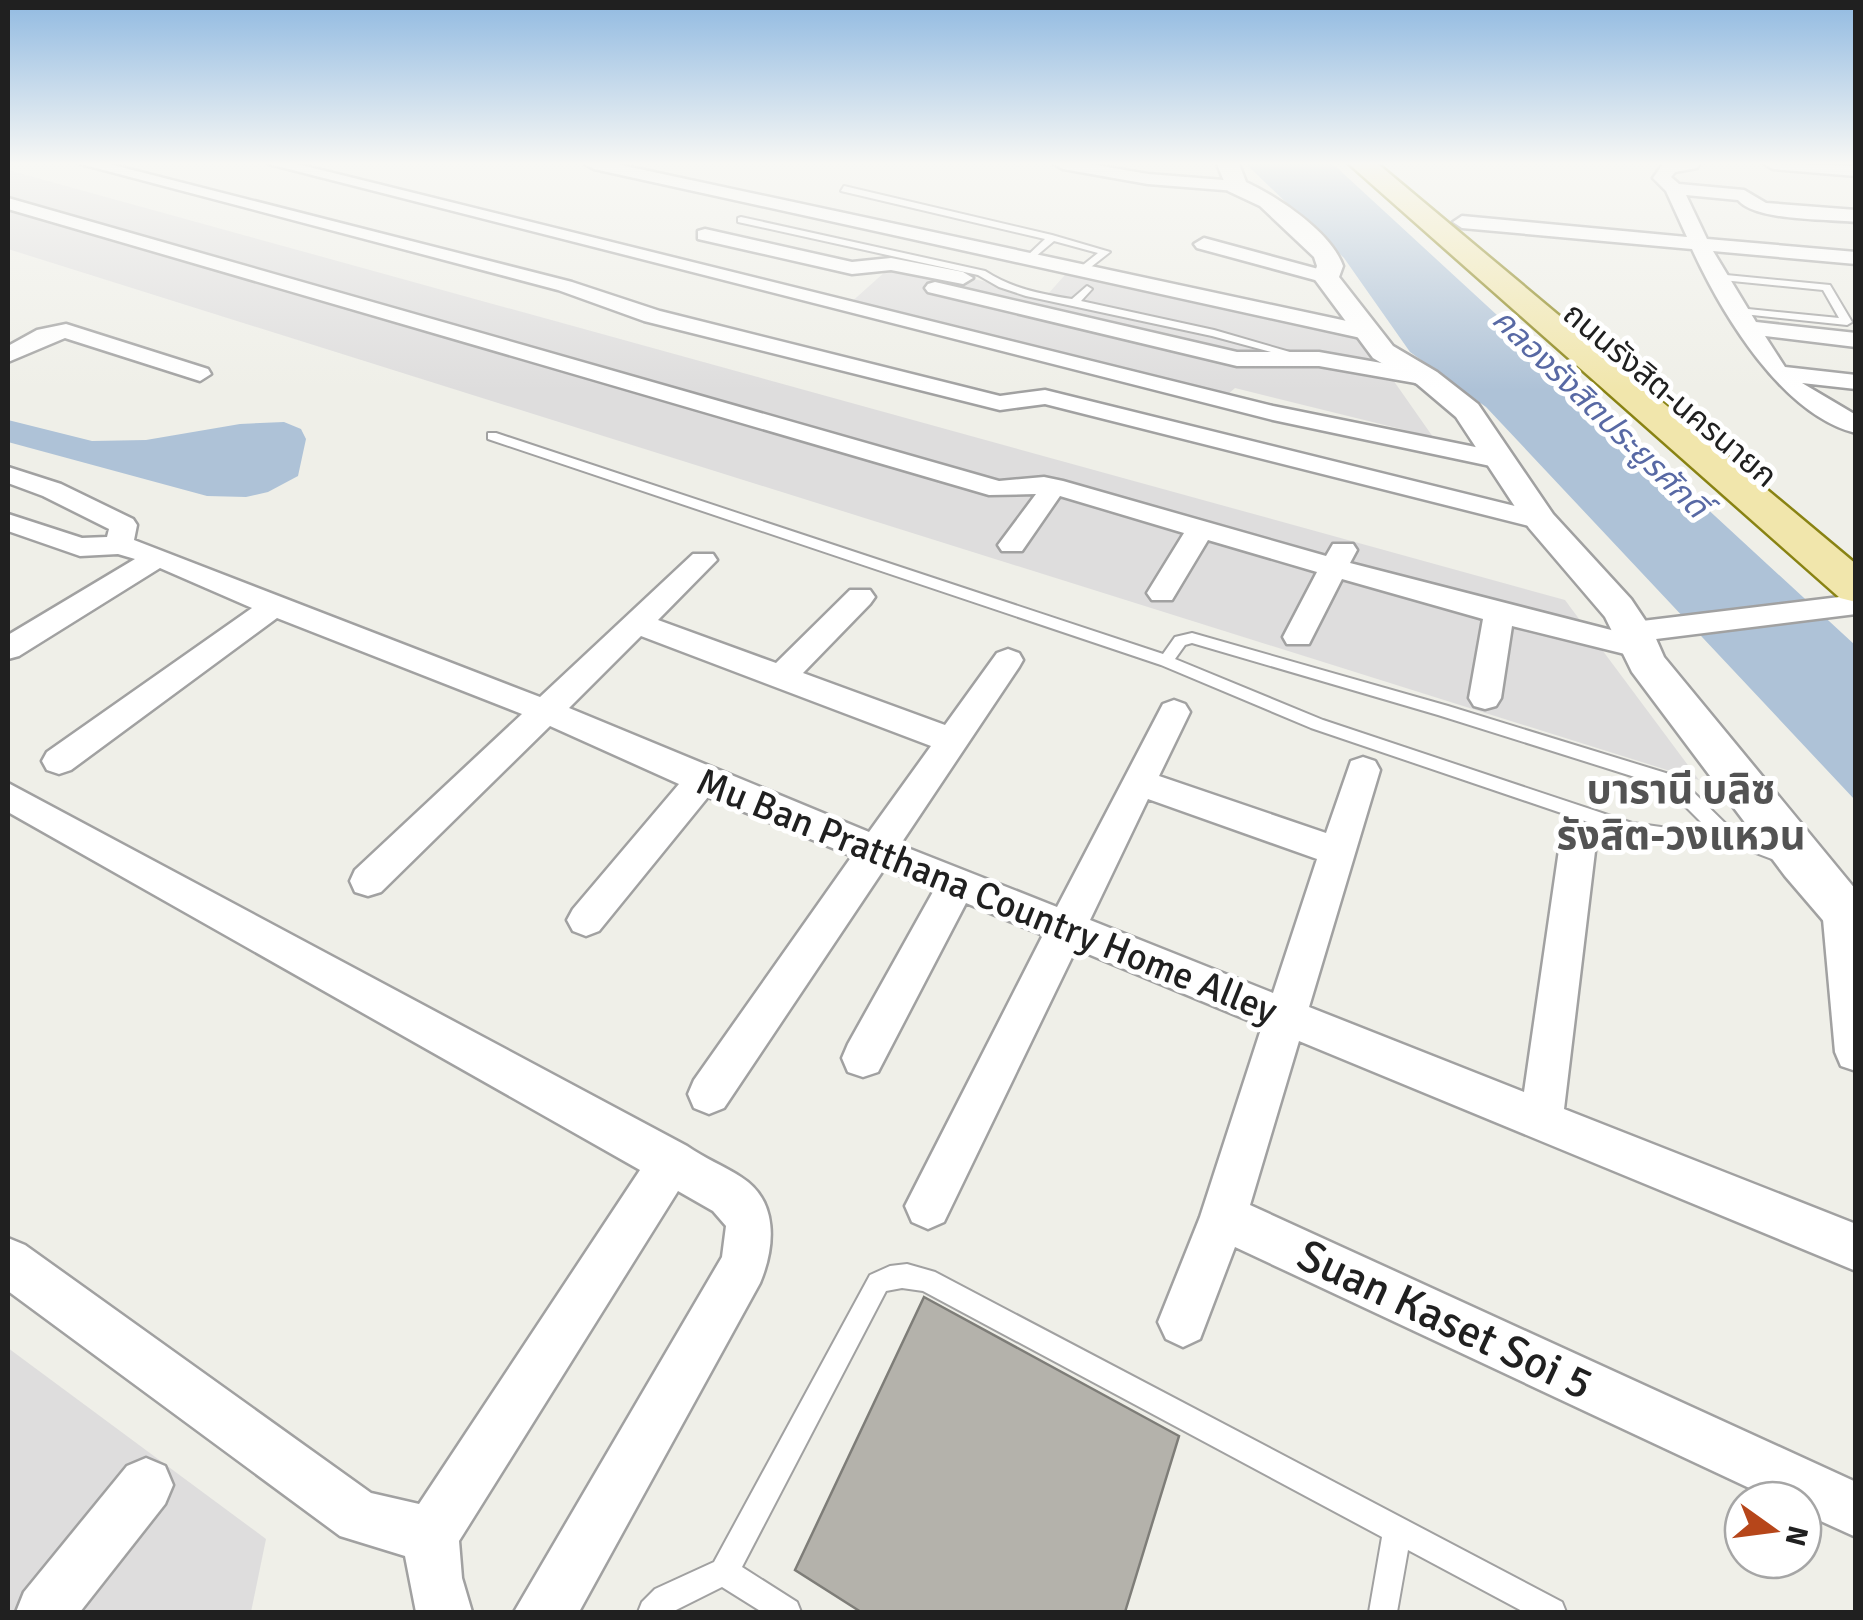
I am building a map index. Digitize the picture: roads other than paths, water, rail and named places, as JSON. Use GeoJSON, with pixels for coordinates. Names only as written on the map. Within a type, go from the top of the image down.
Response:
{"type":"FeatureCollection","features":[{"type":"Feature","properties":{"kind":"main road","name":"ถนนรังสิต-นครนายก"},"geometry":{"type":"LineString","coordinates":[[1448,240],[1854,599]]}},
{"type":"Feature","properties":{"kind":"main road","name":"ถนนรังสิต-นครนายก"},"geometry":{"type":"LineString","coordinates":[[1483,240],[1856,550]]}},
{"type":"Feature","properties":{"kind":"street"},"geometry":{"type":"LineString","coordinates":[[134,240],[998,489],[1054,487],[1201,528],[1633,634]]}},
{"type":"Feature","properties":{"kind":"street"},"geometry":{"type":"LineString","coordinates":[[384,240],[565,286],[652,316],[1000,402],[1045,397],[1541,521]]}},
{"type":"Feature","properties":{"kind":"street"},"geometry":{"type":"LineString","coordinates":[[581,240],[1273,413],[1500,460]]}},
{"type":"Feature","properties":{"kind":"street"},"geometry":{"type":"LineString","coordinates":[[725,240],[852,268],[892,264],[961,277],[967,284],[960,293]]}},
{"type":"Feature","properties":{"kind":"street"},"geometry":{"type":"LineString","coordinates":[[939,240],[1028,259],[1084,280],[1370,333]]}},
{"type":"Feature","properties":{"kind":"street"},"geometry":{"type":"LineString","coordinates":[[1313,240],[1326,254],[1330,266],[1326,277]]}},
{"type":"Feature","properties":{"kind":"street"},"geometry":{"type":"LineString","coordinates":[[1573,240],[1707,261],[1856,258]]}},
{"type":"Feature","properties":{"kind":"street"},"geometry":{"type":"LineString","coordinates":[[1697,240],[1778,372],[1798,390],[1856,426]]}},
{"type":"Feature","properties":{"kind":"street"},"geometry":{"type":"LineString","coordinates":[[1204,244],[1326,277],[1383,352],[1428,378],[1467,412],[1541,521],[1633,634],[1802,863],[1848,916],[1856,1052]]}},
{"type":"Feature","properties":{"kind":"street"},"geometry":{"type":"LineString","coordinates":[[935,288],[1232,366],[1302,358],[1428,378]]}},
{"type":"Feature","properties":{"kind":"street"},"geometry":{"type":"LineString","coordinates":[[1743,319],[1856,340]]}},
{"type":"Feature","properties":{"kind":"street"},"geometry":{"type":"LineString","coordinates":[[8,355],[45,335],[76,333],[200,374]]}},
{"type":"Feature","properties":{"kind":"street"},"geometry":{"type":"LineString","coordinates":[[1778,372],[1856,382]]}},
{"type":"Feature","properties":{"kind":"street"},"geometry":{"type":"LineString","coordinates":[[948,475],[1048,466],[1499,612],[1633,634],[1854,599]]}},
{"type":"Feature","properties":{"kind":"street"},"geometry":{"type":"LineString","coordinates":[[8,475],[52,490],[123,525],[120,545]]}},
{"type":"Feature","properties":{"kind":"street"},"geometry":{"type":"LineString","coordinates":[[1012,545],[1054,487]]}},
{"type":"Feature","properties":{"kind":"street"},"geometry":{"type":"LineString","coordinates":[[8,514],[52,490]]}},
{"type":"Feature","properties":{"kind":"street","name":"Mu Ban Pratthana Country Home Alley"},"geometry":{"type":"LineString","coordinates":[[8,522],[80,547],[120,545],[158,556],[274,606],[548,712],[876,852],[1856,1248]]}},
{"type":"Feature","properties":{"kind":"street"},"geometry":{"type":"LineString","coordinates":[[1162,593],[1201,528]]}},
{"type":"Feature","properties":{"kind":"street"},"geometry":{"type":"LineString","coordinates":[[8,649],[158,556]]}},
{"type":"Feature","properties":{"kind":"street"},"geometry":{"type":"LineString","coordinates":[[1298,637],[1339,559]]}},
{"type":"Feature","properties":{"kind":"street"},"geometry":{"type":"LineString","coordinates":[[368,880],[704,560]]}},
{"type":"Feature","properties":{"kind":"street"},"geometry":{"type":"LineString","coordinates":[[780,678],[860,597]]}},
{"type":"Feature","properties":{"kind":"street"},"geometry":{"type":"LineString","coordinates":[[60,760],[274,606]]}},
{"type":"Feature","properties":{"kind":"street"},"geometry":{"type":"LineString","coordinates":[[1485,698],[1499,612]]}},
{"type":"Feature","properties":{"kind":"street"},"geometry":{"type":"LineString","coordinates":[[638,624],[953,741]]}},
{"type":"Feature","properties":{"kind":"street"},"geometry":{"type":"LineString","coordinates":[[709,1094],[1008,660]]}},
{"type":"Feature","properties":{"kind":"street"},"geometry":{"type":"LineString","coordinates":[[928,1206],[1174,712]]}},
{"type":"Feature","properties":{"kind":"street"},"geometry":{"type":"LineString","coordinates":[[1183,1322],[1223,1217],[1363,770]]}},
{"type":"Feature","properties":{"kind":"street"},"geometry":{"type":"LineString","coordinates":[[586,920],[702,780]]}},
{"type":"Feature","properties":{"kind":"street"},"geometry":{"type":"LineString","coordinates":[[1138,782],[1340,852]]}},
{"type":"Feature","properties":{"kind":"street"},"geometry":{"type":"LineString","coordinates":[[8,796],[729,1194],[746,1213],[751,1236],[744,1266],[552,1605],[544,1612]]}},
{"type":"Feature","properties":{"kind":"street"},"geometry":{"type":"LineString","coordinates":[[1541,1122],[1578,843]]}},
{"type":"Feature","properties":{"kind":"street"},"geometry":{"type":"LineString","coordinates":[[863,1058],[957,884]]}},
{"type":"Feature","properties":{"kind":"street"},"geometry":{"type":"LineString","coordinates":[[444,1612],[434,1578],[432,1535],[670,1162]]}},
{"type":"Feature","properties":{"kind":"street","name":"Suan Kaset Soi 5"},"geometry":{"type":"LineString","coordinates":[[1223,1217],[1856,1510]]}},
{"type":"Feature","properties":{"kind":"street"},"geometry":{"type":"LineString","coordinates":[[8,1262],[359,1518],[432,1535]]}},
{"type":"Feature","properties":{"kind":"street"},"geometry":{"type":"LineString","coordinates":[[44,1612],[146,1485]]}},
{"type":"Feature","properties":{"kind":"lane"},"geometry":{"type":"LineString","coordinates":[[829,240],[982,273],[995,283],[1027,294],[1211,332],[1302,358]]}},
{"type":"Feature","properties":{"kind":"lane"},"geometry":{"type":"LineString","coordinates":[[1028,259],[1050,240]]}},
{"type":"Feature","properties":{"kind":"lane"},"geometry":{"type":"LineString","coordinates":[[1058,240],[1105,252],[1084,280],[1074,303]]}},
{"type":"Feature","properties":{"kind":"lane"},"geometry":{"type":"LineString","coordinates":[[1707,261],[1826,288],[1847,322],[1743,319]]}},
{"type":"Feature","properties":{"kind":"lane"},"geometry":{"type":"LineString","coordinates":[[1125,314],[1136,301]]}},
{"type":"Feature","properties":{"kind":"lane"},"geometry":{"type":"LineString","coordinates":[[1164,322],[1174,310]]}},
{"type":"Feature","properties":{"kind":"lane"},"geometry":{"type":"LineString","coordinates":[[1211,332],[1220,319]]}},
{"type":"Feature","properties":{"kind":"lane"},"geometry":{"type":"LineString","coordinates":[[492,436],[1166,661],[1317,724],[1632,830],[1690,838],[1726,834]]}},
{"type":"Feature","properties":{"kind":"lane"},"geometry":{"type":"LineString","coordinates":[[1166,661],[1180,641],[1192,638],[1663,779],[1676,786],[1726,834],[1802,863]]}},
{"type":"Feature","properties":{"kind":"lane"},"geometry":{"type":"LineString","coordinates":[[652,1612],[666,1599],[724,1572],[878,1284],[893,1275],[927,1280],[1552,1612]]}},
{"type":"Feature","properties":{"kind":"lane"},"geometry":{"type":"LineString","coordinates":[[1383,1612],[1397,1531]]}},
{"type":"Feature","properties":{"kind":"lane"},"geometry":{"type":"LineString","coordinates":[[724,1572],[788,1612]]}},
{"type":"Feature","properties":{"kind":"water","name":"คลองรังสิตประยูรศักดิ์"},"geometry":{"type":"Polygon","coordinates":[[[1325,240],[1415,240],[1855,645],[1855,800],[1486,407],[1410,352],[1344,258],[1325,240]]]}},
{"type":"Feature","properties":{"kind":"water"},"geometry":{"type":"Polygon","coordinates":[[[8,420],[92,441],[146,440],[240,424],[284,422],[301,429],[306,439],[298,476],[268,492],[246,497],[207,496],[8,442],[8,420]]]}},
{"type":"Feature","properties":{"kind":"district","name":"บารานี บลิซ รังสิต-วงแหวน"},"geometry":{"type":"Point","coordinates":[1681,813]}}]}
